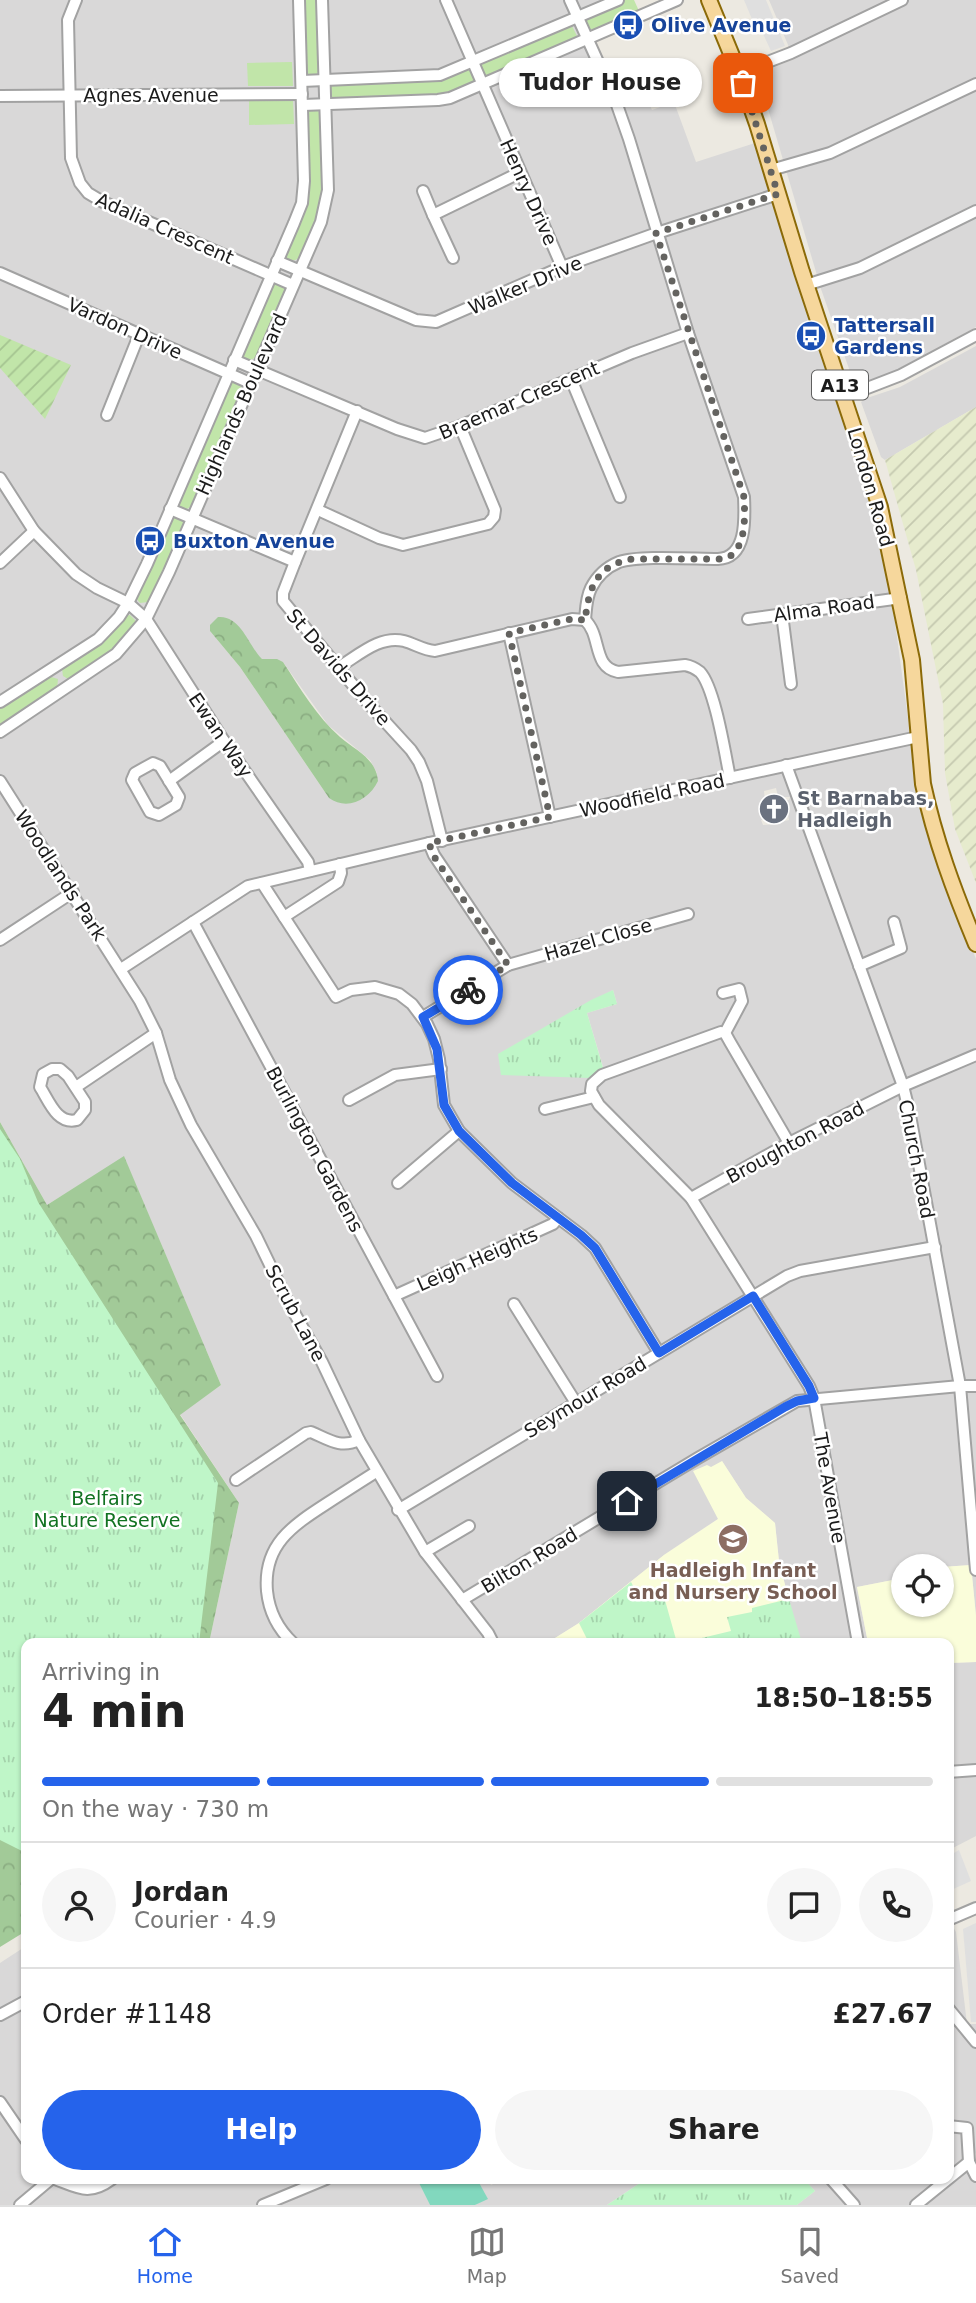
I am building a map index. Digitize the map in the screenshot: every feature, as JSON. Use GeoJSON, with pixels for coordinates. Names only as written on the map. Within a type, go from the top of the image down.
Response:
{"type":"FeatureCollection","features":[{"type":"Feature","properties":{"kind":"main road","name":"London Road"},"geometry":{"type":"LineString","coordinates":[[709,0],[739,73],[806,285],[872,476],[901,598],[912,660],[923,784],[948,877],[976,944]]}},
{"type":"Feature","properties":{"kind":"street","name":"Adalia Crescent"},"geometry":{"type":"LineString","coordinates":[[76,0],[68,20],[71,158],[76,174],[88,193],[293,285]]}},
{"type":"Feature","properties":{"kind":"street","name":"Highlands Boulevard"},"geometry":{"type":"LineString","coordinates":[[0,702],[98,639],[128,603],[302,204],[304,181],[299,0]]}},
{"type":"Feature","properties":{"kind":"street","name":"Highlands Boulevard"},"geometry":{"type":"LineString","coordinates":[[0,732],[116,654],[146,619],[169,572],[321,222],[328,190],[323,0]]}},
{"type":"Feature","properties":{"kind":"street","name":"Henry Drive"},"geometry":{"type":"LineString","coordinates":[[446,0],[562,267]]}},
{"type":"Feature","properties":{"kind":"street"},"geometry":{"type":"LineString","coordinates":[[570,0],[629,138],[688,333],[744,497],[742,535],[735,553],[724,559],[633,559],[612,565],[601,574],[590,591],[585,621]]}},
{"type":"Feature","properties":{"kind":"street"},"geometry":{"type":"LineString","coordinates":[[302,81],[439,75],[618,0]]}},
{"type":"Feature","properties":{"kind":"street","name":"Agnes Avenue"},"geometry":{"type":"LineString","coordinates":[[0,96],[302,99],[327,103],[438,100],[460,94],[677,0]]}},
{"type":"Feature","properties":{"kind":"street"},"geometry":{"type":"LineString","coordinates":[[739,73],[791,53],[902,0]]}},
{"type":"Feature","properties":{"kind":"street"},"geometry":{"type":"LineString","coordinates":[[771,170],[830,153],[976,84]]}},
{"type":"Feature","properties":{"kind":"street"},"geometry":{"type":"LineString","coordinates":[[433,215],[519,173]]}},
{"type":"Feature","properties":{"kind":"street"},"geometry":{"type":"LineString","coordinates":[[423,191],[453,258]]}},
{"type":"Feature","properties":{"kind":"street","name":"Walker Drive"},"geometry":{"type":"LineString","coordinates":[[277,261],[425,323],[449,318],[562,267],[656,233],[778,194]]}},
{"type":"Feature","properties":{"kind":"street"},"geometry":{"type":"LineString","coordinates":[[806,285],[860,268],[976,211]]}},
{"type":"Feature","properties":{"kind":"street","name":"Vardon Drive"},"geometry":{"type":"LineString","coordinates":[[0,273],[250,383]]}},
{"type":"Feature","properties":{"kind":"street","name":"Braemar Crescent"},"geometry":{"type":"LineString","coordinates":[[234,360],[418,437],[432,437],[632,353],[688,333]]}},
{"type":"Feature","properties":{"kind":"street"},"geometry":{"type":"LineString","coordinates":[[107,415],[139,335]]}},
{"type":"Feature","properties":{"kind":"street"},"geometry":{"type":"LineString","coordinates":[[844,397],[901,375],[976,335]]}},
{"type":"Feature","properties":{"kind":"street"},"geometry":{"type":"LineString","coordinates":[[571,379],[620,497]]}},
{"type":"Feature","properties":{"kind":"street","name":"St Davids Drive"},"geometry":{"type":"LineString","coordinates":[[357,411],[295,562],[283,601],[419,762],[427,781],[442,841]]}},
{"type":"Feature","properties":{"kind":"street"},"geometry":{"type":"LineString","coordinates":[[318,510],[379,538],[404,545],[488,524],[495,517],[495,510],[460,426]]}},
{"type":"Feature","properties":{"kind":"street"},"geometry":{"type":"LineString","coordinates":[[0,478],[34,531],[85,581],[128,603]]}},
{"type":"Feature","properties":{"kind":"street"},"geometry":{"type":"LineString","coordinates":[[170,509],[295,562]]}},
{"type":"Feature","properties":{"kind":"street"},"geometry":{"type":"LineString","coordinates":[[0,563],[34,531]]}},
{"type":"Feature","properties":{"kind":"street","name":"Alma Road"},"geometry":{"type":"LineString","coordinates":[[748,619],[901,598]]}},
{"type":"Feature","properties":{"kind":"street","name":"Ewan Way"},"geometry":{"type":"LineString","coordinates":[[128,603],[146,619],[224,741],[307,862],[310,871]]}},
{"type":"Feature","properties":{"kind":"street"},"geometry":{"type":"LineString","coordinates":[[782,614],[791,684]]}},
{"type":"Feature","properties":{"kind":"street"},"geometry":{"type":"LineString","coordinates":[[339,667],[387,639],[404,641],[435,651],[576,618],[585,621],[593,631],[602,664],[611,670],[618,672],[685,665],[700,673],[716,713],[730,778]]}},
{"type":"Feature","properties":{"kind":"street"},"geometry":{"type":"LineString","coordinates":[[509,633],[550,817]]}},
{"type":"Feature","properties":{"kind":"street"},"geometry":{"type":"LineString","coordinates":[[54,667],[67,687]]}},
{"type":"Feature","properties":{"kind":"street","name":"Woodfield Road"},"geometry":{"type":"LineString","coordinates":[[121,969],[248,886],[429,843],[918,737]]}},
{"type":"Feature","properties":{"kind":"street"},"geometry":{"type":"LineString","coordinates":[[169,781],[224,741]]}},
{"type":"Feature","properties":{"kind":"street"},"geometry":{"type":"LineString","coordinates":[[153,763],[160,766],[169,781],[179,799],[176,805],[159,815],[150,812],[132,780],[135,773],[153,763]]}},
{"type":"Feature","properties":{"kind":"street","name":"Church Road"},"geometry":{"type":"LineString","coordinates":[[786,765],[903,1086],[960,1386],[976,1570]]}},
{"type":"Feature","properties":{"kind":"street","name":"Woodlands Park"},"geometry":{"type":"LineString","coordinates":[[0,781],[121,969]]}},
{"type":"Feature","properties":{"kind":"street"},"geometry":{"type":"LineString","coordinates":[[429,843],[433,855],[508,965]]}},
{"type":"Feature","properties":{"kind":"street"},"geometry":{"type":"LineString","coordinates":[[284,918],[338,882],[340,864]]}},
{"type":"Feature","properties":{"kind":"street"},"geometry":{"type":"LineString","coordinates":[[262,883],[336,997],[359,988],[383,988],[406,999],[423,1017],[434,1040],[441,1069],[444,1105],[459,1131],[512,1183],[595,1248],[659,1353]]}},
{"type":"Feature","properties":{"kind":"street"},"geometry":{"type":"LineString","coordinates":[[0,940],[73,892]]}},
{"type":"Feature","properties":{"kind":"street","name":"Hazel Close"},"geometry":{"type":"LineString","coordinates":[[423,1017],[508,965],[688,914]]}},
{"type":"Feature","properties":{"kind":"street","name":"Burlington Gardens"},"geometry":{"type":"LineString","coordinates":[[193,922],[437,1377]]}},
{"type":"Feature","properties":{"kind":"street"},"geometry":{"type":"LineString","coordinates":[[859,966],[901,948],[894,922]]}},
{"type":"Feature","properties":{"kind":"street","name":"Scrub Lane"},"geometry":{"type":"LineString","coordinates":[[121,969],[156,1033],[170,1080],[191,1125],[256,1236],[376,1472],[425,1552],[490,1638]]}},
{"type":"Feature","properties":{"kind":"street"},"geometry":{"type":"LineString","coordinates":[[723,993],[739,989],[742,1001],[725,1033]]}},
{"type":"Feature","properties":{"kind":"street"},"geometry":{"type":"LineString","coordinates":[[545,1110],[594,1097],[592,1084],[602,1075],[721,1032],[725,1033]]}},
{"type":"Feature","properties":{"kind":"street"},"geometry":{"type":"LineString","coordinates":[[76,1087],[156,1033]]}},
{"type":"Feature","properties":{"kind":"street"},"geometry":{"type":"LineString","coordinates":[[725,1033],[789,1143]]}},
{"type":"Feature","properties":{"kind":"street","name":"Broughton Road"},"geometry":{"type":"LineString","coordinates":[[691,1198],[789,1143],[903,1086],[976,1055]]}},
{"type":"Feature","properties":{"kind":"street"},"geometry":{"type":"LineString","coordinates":[[60,1069],[76,1087],[85,1102],[85,1110],[77,1120],[66,1121],[59,1118],[40,1087],[40,1080],[49,1070],[60,1069]]}},
{"type":"Feature","properties":{"kind":"street"},"geometry":{"type":"LineString","coordinates":[[349,1100],[395,1075],[441,1069]]}},
{"type":"Feature","properties":{"kind":"street","name":"The Avenue"},"geometry":{"type":"LineString","coordinates":[[594,1097],[691,1198],[809,1386],[814,1398],[857,1638]]}},
{"type":"Feature","properties":{"kind":"street"},"geometry":{"type":"LineString","coordinates":[[398,1183],[459,1131]]}},
{"type":"Feature","properties":{"kind":"street","name":"Leigh Heights"},"geometry":{"type":"LineString","coordinates":[[394,1296],[553,1224],[558,1218]]}},
{"type":"Feature","properties":{"kind":"street","name":"Seymour Road"},"geometry":{"type":"LineString","coordinates":[[398,1510],[753,1296],[800,1271],[935,1247]]}},
{"type":"Feature","properties":{"kind":"street"},"geometry":{"type":"LineString","coordinates":[[514,1304],[576,1403]]}},
{"type":"Feature","properties":{"kind":"street","name":"Bilton Road"},"geometry":{"type":"LineString","coordinates":[[462,1600],[797,1401],[976,1386]]}},
{"type":"Feature","properties":{"kind":"street"},"geometry":{"type":"LineString","coordinates":[[236,1480],[306,1433],[311,1432],[333,1443],[345,1445],[359,1440]]}},
{"type":"Feature","properties":{"kind":"street"},"geometry":{"type":"LineString","coordinates":[[289,1638],[278,1626],[268,1600],[267,1581],[273,1554],[283,1537],[296,1524],[376,1472]]}},
{"type":"Feature","properties":{"kind":"street"},"geometry":{"type":"LineString","coordinates":[[447,1524],[453,1535]]}},
{"type":"Feature","properties":{"kind":"street"},"geometry":{"type":"LineString","coordinates":[[425,1552],[469,1526]]}},
{"type":"Feature","properties":{"kind":"street"},"geometry":{"type":"LineString","coordinates":[[954,1772],[976,1770]]}},
{"type":"Feature","properties":{"kind":"street"},"geometry":{"type":"LineString","coordinates":[[954,1917],[976,1908]]}},
{"type":"Feature","properties":{"kind":"street"},"geometry":{"type":"LineString","coordinates":[[0,2015],[21,2004]]}},
{"type":"Feature","properties":{"kind":"street"},"geometry":{"type":"LineString","coordinates":[[954,2015],[976,2042]]}},
{"type":"Feature","properties":{"kind":"street"},"geometry":{"type":"LineString","coordinates":[[0,2102],[21,2133]]}},
{"type":"Feature","properties":{"kind":"street"},"geometry":{"type":"LineString","coordinates":[[954,2127],[967,2128],[969,2162],[976,2176]]}},
{"type":"Feature","properties":{"kind":"street"},"geometry":{"type":"LineString","coordinates":[[954,2174],[969,2162]]}},
{"type":"Feature","properties":{"kind":"street"},"geometry":{"type":"LineString","coordinates":[[20,2205],[47,2184]]}},
{"type":"Feature","properties":{"kind":"street"},"geometry":{"type":"LineString","coordinates":[[66,2184],[89,2190],[104,2184]]}},
{"type":"Feature","properties":{"kind":"street"},"geometry":{"type":"LineString","coordinates":[[263,2205],[314,2184]]}},
{"type":"Feature","properties":{"kind":"street"},"geometry":{"type":"LineString","coordinates":[[835,2184],[854,2205]]}},
{"type":"Feature","properties":{"kind":"street"},"geometry":{"type":"LineString","coordinates":[[916,2205],[942,2184]]}},
{"type":"Feature","properties":{"kind":"shaded area"},"geometry":{"type":"Polygon","coordinates":[[[0,0],[604,0],[571,15],[612,103],[642,89],[652,110],[674,102],[696,162],[755,143],[859,461],[891,593],[910,733],[930,841],[976,959],[976,1616],[971,1565],[954,1566],[954,1554],[891,1554],[891,1580],[857,1587],[867,1638],[800,1638],[779,1561],[775,1523],[746,1498],[722,1461],[718,1519],[664,1555],[579,1623],[555,1638],[210,1638],[239,1503],[180,1414],[221,1385],[124,1157],[47,1205],[0,1122],[0,0]],[[210,631],[240,667],[329,798],[377,773],[370,760],[328,725],[283,662],[262,659],[210,631]],[[776,788],[764,791],[767,819],[761,820],[763,825],[780,824],[789,820],[788,814],[784,815],[781,801],[789,800],[790,797],[778,797],[776,788]],[[613,990],[499,1054],[604,1070],[587,1013],[617,1004],[613,990]]]}},
{"type":"Feature","properties":{"kind":"shaded area"},"geometry":{"type":"Polygon","coordinates":[[[744,0],[766,0],[785,46],[771,51],[758,23],[754,24],[744,0]]]}},
{"type":"Feature","properties":{"kind":"shaded area"},"geometry":{"type":"Polygon","coordinates":[[[769,0],[976,0],[976,327],[891,373],[865,382],[854,383],[821,289],[756,75],[794,59],[769,0]]]}},
{"type":"Feature","properties":{"kind":"shaded area"},"geometry":{"type":"Polygon","coordinates":[[[976,346],[976,407],[885,460],[881,457],[861,402],[900,387],[976,346]]]}},
{"type":"Feature","properties":{"kind":"shaded area"},"geometry":{"type":"Polygon","coordinates":[[[976,407],[976,883],[955,829],[945,773],[943,704],[916,570],[885,460],[976,407]]]}},
{"type":"Feature","properties":{"kind":"shaded area","name":"Hadleigh Infant and Nursery School"},"geometry":{"type":"Polygon","coordinates":[[[722,1461],[746,1498],[775,1523],[779,1561],[800,1638],[555,1638],[579,1623],[664,1555],[718,1519],[693,1471],[707,1465],[711,1467],[722,1461]]]}},
{"type":"Feature","properties":{"kind":"shaded area"},"geometry":{"type":"Polygon","coordinates":[[[971,1565],[976,1616],[976,1662],[954,1663],[954,1638],[867,1638],[857,1587],[891,1580],[891,1617],[954,1617],[954,1566],[971,1565]]]}},
{"type":"Feature","properties":{"kind":"shaded area"},"geometry":{"type":"Polygon","coordinates":[[[976,1662],[976,1836],[954,1847],[954,1663],[976,1662]]]}},
{"type":"Feature","properties":{"kind":"shaded area"},"geometry":{"type":"Polygon","coordinates":[[[959,1850],[971,1881],[954,1889],[954,1853],[959,1850]]]}},
{"type":"Feature","properties":{"kind":"shaded area"},"geometry":{"type":"Polygon","coordinates":[[[976,1923],[976,2022],[971,2022],[963,1929],[976,1923]]]}},
{"type":"Feature","properties":{"kind":"shaded area"},"geometry":{"type":"Polygon","coordinates":[[[954,1929],[967,2024],[976,2024],[976,2153],[966,2158],[976,2180],[976,2205],[797,2205],[815,2191],[809,2184],[954,2184],[954,1929]]]}},
{"type":"Feature","properties":{"kind":"shaded area"},"geometry":{"type":"Polygon","coordinates":[[[21,1949],[21,2184],[420,2184],[430,2205],[0,2205],[0,1963],[21,1949]]]}},
{"type":"Feature","properties":{"kind":"shaded area"},"geometry":{"type":"Polygon","coordinates":[[[480,2184],[638,2184],[607,2205],[475,2205],[487,2198],[480,2184]]]}},
{"type":"Feature","properties":{"kind":"green space"},"geometry":{"type":"Polygon","coordinates":[[[301,0],[317,0],[320,68],[316,75],[309,77],[304,71],[301,0]]]}},
{"type":"Feature","properties":{"kind":"green space"},"geometry":{"type":"Polygon","coordinates":[[[624,0],[634,0],[639,11],[594,30],[586,28],[585,19],[589,16],[624,0]]]}},
{"type":"Feature","properties":{"kind":"green space"},"geometry":{"type":"Polygon","coordinates":[[[571,24],[579,40],[460,94],[326,103],[325,81],[429,77],[571,24]]]}},
{"type":"Feature","properties":{"kind":"green space"},"geometry":{"type":"Polygon","coordinates":[[[292,62],[293,86],[248,86],[247,63],[292,62]]]}},
{"type":"Feature","properties":{"kind":"green space"},"geometry":{"type":"Polygon","coordinates":[[[293,100],[294,124],[249,125],[249,101],[293,100]]]}},
{"type":"Feature","properties":{"kind":"green space"},"geometry":{"type":"Polygon","coordinates":[[[311,108],[316,108],[321,115],[323,187],[319,211],[300,257],[291,260],[285,258],[284,252],[303,208],[305,115],[311,108]]]}},
{"type":"Feature","properties":{"kind":"green space"},"geometry":{"type":"Polygon","coordinates":[[[275,281],[284,286],[285,292],[257,356],[250,361],[244,358],[241,351],[269,287],[275,281]]]}},
{"type":"Feature","properties":{"kind":"green space"},"geometry":{"type":"Polygon","coordinates":[[[0,335],[71,365],[45,419],[0,368],[0,335]]]}},
{"type":"Feature","properties":{"kind":"green space"},"geometry":{"type":"Polygon","coordinates":[[[231,381],[241,384],[242,393],[193,505],[187,509],[180,507],[178,504],[231,381]]]}},
{"type":"Feature","properties":{"kind":"green space"},"geometry":{"type":"Polygon","coordinates":[[[176,515],[183,519],[183,526],[148,602],[140,603],[135,597],[170,518],[176,515]]]}},
{"type":"Feature","properties":{"kind":"green space"},"geometry":{"type":"Polygon","coordinates":[[[130,615],[135,620],[135,625],[114,651],[74,678],[63,676],[62,669],[123,616],[130,615]]]}},
{"type":"Feature","properties":{"kind":"green space"},"geometry":{"type":"Polygon","coordinates":[[[218,617],[233,621],[262,659],[277,659],[283,662],[324,720],[369,761],[378,781],[369,794],[357,802],[343,804],[329,798],[240,667],[210,631],[210,625],[218,617]]]}},
{"type":"Feature","properties":{"kind":"green space"},"geometry":{"type":"Polygon","coordinates":[[[48,676],[58,679],[57,689],[0,724],[0,707],[48,676]]]}},
{"type":"Feature","properties":{"kind":"green space"},"geometry":{"type":"Polygon","coordinates":[[[613,990],[617,1004],[587,1013],[604,1071],[590,1078],[501,1075],[498,1054],[613,990]]]}},
{"type":"Feature","properties":{"kind":"green space","name":"Belfairs Nature Reserve"},"geometry":{"type":"Polygon","coordinates":[[[0,1122],[47,1205],[124,1156],[221,1385],[180,1415],[239,1503],[210,1638],[21,1638],[21,1934],[0,1947],[0,1122]]]}},
{"type":"Feature","properties":{"kind":"green space","name":"Belfairs Nature Reserve"},"geometry":{"type":"Polygon","coordinates":[[[0,1129],[20,1159],[38,1202],[218,1483],[200,1638],[21,1638],[21,1850],[0,1840],[0,1129]]]}},
{"type":"Feature","properties":{"kind":"green space"},"geometry":{"type":"Polygon","coordinates":[[[631,1582],[639,1597],[661,1586],[676,1638],[586,1638],[579,1623],[631,1582]]]}},
{"type":"Feature","properties":{"kind":"green space"},"geometry":{"type":"Polygon","coordinates":[[[789,1599],[801,1638],[702,1638],[731,1631],[727,1617],[752,1612],[752,1608],[789,1599]]]}},
{"type":"Feature","properties":{"kind":"green space"},"geometry":{"type":"Polygon","coordinates":[[[420,2184],[480,2184],[488,2199],[475,2205],[430,2205],[420,2184]]]}},
{"type":"Feature","properties":{"kind":"green space"},"geometry":{"type":"Polygon","coordinates":[[[638,2184],[809,2184],[815,2191],[797,2205],[607,2205],[638,2184]]]}},
{"type":"Feature","properties":{"kind":"way so far"},"geometry":{"type":"LineString","coordinates":[[468,990],[508,965],[433,855],[429,843],[550,817],[509,633],[576,618],[585,621],[587,597],[596,579],[619,562],[633,559],[730,558],[735,553],[742,535],[744,497],[656,233],[778,194],[743,83]]}},
{"type":"Feature","properties":{"kind":"place","name":"Olive Avenue"},"geometry":{"type":"Point","coordinates":[628,25]}},
{"type":"Feature","properties":{"kind":"place","name":"Tudor House"},"geometry":{"type":"Point","coordinates":[743,83]}},
{"type":"Feature","properties":{"kind":"place","name":"Tattersall Gardens"},"geometry":{"type":"Point","coordinates":[811,336]}},
{"type":"Feature","properties":{"kind":"place","name":"Buxton Avenue"},"geometry":{"type":"Point","coordinates":[150,541]}},
{"type":"Feature","properties":{"kind":"place","name":"St Barnabas, Hadleigh"},"geometry":{"type":"Point","coordinates":[774,809]}},
{"type":"Feature","properties":{"kind":"place","name":"Hadleigh Infant and Nursery School"},"geometry":{"type":"Point","coordinates":[733,1539]}},
{"type":"Feature","properties":{"kind":"route"},"geometry":{"type":"LineString","coordinates":[[468,990],[423,1017],[437,1049],[444,1105],[459,1131],[512,1183],[595,1248],[659,1353],[753,1296],[814,1398],[797,1401],[785,1407],[627,1501]]}}]}
